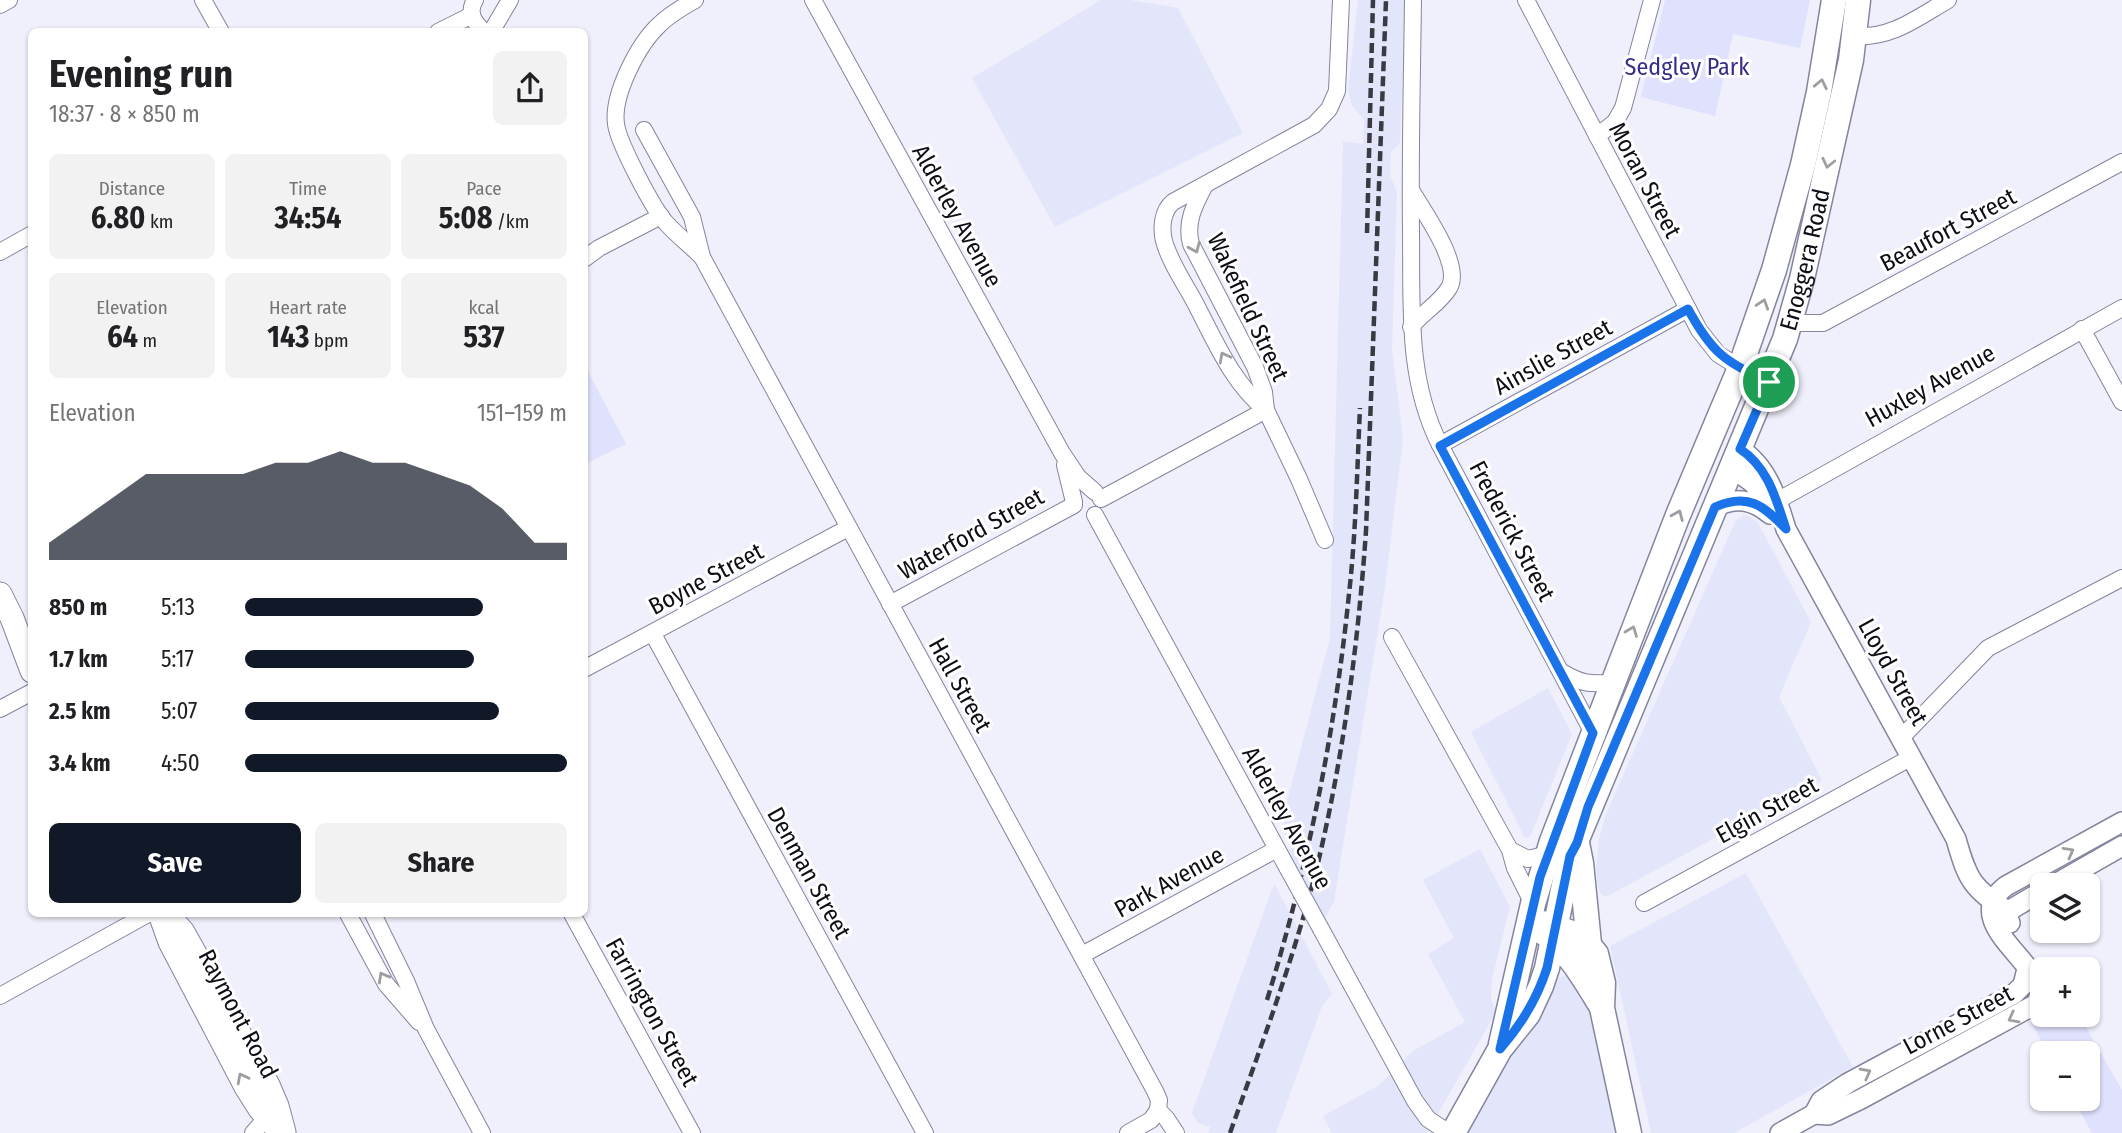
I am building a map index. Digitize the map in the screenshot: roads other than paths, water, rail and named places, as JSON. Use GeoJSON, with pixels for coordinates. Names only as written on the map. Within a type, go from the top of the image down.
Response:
{"type":"FeatureCollection","features":[{"type":"Feature","properties":{"kind":"main road","name":"Enoggera Road"},"geometry":{"type":"LineString","coordinates":[[1500,1049],[1548,854],[1678,515],[1740,368],[1774,270],[1803,165],[1827,55],[1834,0]]}},
{"type":"Feature","properties":{"kind":"main road","name":"Enoggera Road"},"geometry":{"type":"LineString","coordinates":[[1500,1049],[1521,1025],[1547,968],[1571,932],[1564,873],[1597,785],[1769,382],[1791,323],[1844,92],[1858,0]]}},
{"type":"Feature","properties":{"kind":"main road"},"geometry":{"type":"LineString","coordinates":[[1740,368],[1769,382]]}},
{"type":"Feature","properties":{"kind":"main road"},"geometry":{"type":"LineString","coordinates":[[1705,455],[1736,458]]}},
{"type":"Feature","properties":{"kind":"main road"},"geometry":{"type":"LineString","coordinates":[[0,594],[28,660]]}},
{"type":"Feature","properties":{"kind":"main road"},"geometry":{"type":"LineString","coordinates":[[0,628],[28,672]]}},
{"type":"Feature","properties":{"kind":"main road"},"geometry":{"type":"LineString","coordinates":[[1577,843],[1571,932],[1582,973],[1602,1008]]}},
{"type":"Feature","properties":{"kind":"main road","name":"Raymont Road"},"geometry":{"type":"LineString","coordinates":[[161,917],[170,942],[271,1129]]}},
{"type":"Feature","properties":{"kind":"main road","name":"Raymont Road"},"geometry":{"type":"LineString","coordinates":[[170,917],[183,932],[264,1077],[277,1106],[271,1129]]}},
{"type":"Feature","properties":{"kind":"main road"},"geometry":{"type":"LineString","coordinates":[[1531,917],[1539,930],[1571,932],[1596,954],[1603,983],[1602,1008],[1629,1133]]}},
{"type":"Feature","properties":{"kind":"main road"},"geometry":{"type":"LineString","coordinates":[[1451,1133],[1500,1049]]}},
{"type":"Feature","properties":{"kind":"street"},"geometry":{"type":"LineString","coordinates":[[0,5],[9,0]]}},
{"type":"Feature","properties":{"kind":"street"},"geometry":{"type":"LineString","coordinates":[[203,0],[219,28]]}},
{"type":"Feature","properties":{"kind":"street"},"geometry":{"type":"LineString","coordinates":[[493,28],[510,0]]}},
{"type":"Feature","properties":{"kind":"street","name":"Hall Street"},"geometry":{"type":"LineString","coordinates":[[695,0],[668,16],[648,37],[624,82],[616,106],[615,122],[619,136],[661,216],[702,257]]}},
{"type":"Feature","properties":{"kind":"street","name":"Alderley Avenue"},"geometry":{"type":"LineString","coordinates":[[813,0],[1062,453],[1078,477],[1098,495]]}},
{"type":"Feature","properties":{"kind":"street","name":"Wakefield Street"},"geometry":{"type":"LineString","coordinates":[[1266,410],[1253,400],[1232,373],[1164,241],[1164,218],[1168,206],[1311,127],[1329,110],[1337,91],[1341,0]]}},
{"type":"Feature","properties":{"kind":"street","name":"Frederick Street"},"geometry":{"type":"LineString","coordinates":[[1413,0],[1411,327],[1415,364],[1425,408],[1440,446],[1593,733]]}},
{"type":"Feature","properties":{"kind":"street","name":"Moran Street"},"geometry":{"type":"LineString","coordinates":[[1526,0],[1688,309],[1711,347],[1740,368]]}},
{"type":"Feature","properties":{"kind":"street"},"geometry":{"type":"LineString","coordinates":[[1597,136],[1615,122],[1623,108],[1652,0]]}},
{"type":"Feature","properties":{"kind":"street"},"geometry":{"type":"LineString","coordinates":[[1854,36],[1889,33],[1948,0]]}},
{"type":"Feature","properties":{"kind":"street"},"geometry":{"type":"LineString","coordinates":[[444,28],[473,8],[482,28]]}},
{"type":"Feature","properties":{"kind":"street","name":"Hall Street"},"geometry":{"type":"LineString","coordinates":[[644,130],[692,217],[702,257],[1155,1091],[1159,1102],[1158,1110],[1176,1133]]}},
{"type":"Feature","properties":{"kind":"street","name":"Beaufort Street"},"geometry":{"type":"LineString","coordinates":[[1791,323],[1823,323],[2122,162]]}},
{"type":"Feature","properties":{"kind":"street","name":"Wakefield Street"},"geometry":{"type":"LineString","coordinates":[[1205,185],[1192,212],[1189,236],[1193,248],[1255,367],[1264,392],[1266,410],[1325,540]]}},
{"type":"Feature","properties":{"kind":"street"},"geometry":{"type":"LineString","coordinates":[[1410,188],[1449,257],[1453,274],[1447,290],[1411,327]]}},
{"type":"Feature","properties":{"kind":"street"},"geometry":{"type":"LineString","coordinates":[[588,256],[661,216]]}},
{"type":"Feature","properties":{"kind":"street"},"geometry":{"type":"LineString","coordinates":[[0,252],[28,236]]}},
{"type":"Feature","properties":{"kind":"street","name":"Huxley Avenue"},"geometry":{"type":"LineString","coordinates":[[1770,505],[2122,308]]}},
{"type":"Feature","properties":{"kind":"street","name":"Ainslie Street"},"geometry":{"type":"LineString","coordinates":[[1440,446],[1688,309]]}},
{"type":"Feature","properties":{"kind":"street"},"geometry":{"type":"LineString","coordinates":[[2082,329],[2122,402]]}},
{"type":"Feature","properties":{"kind":"street"},"geometry":{"type":"LineString","coordinates":[[1098,495],[1266,410]]}},
{"type":"Feature","properties":{"kind":"street","name":"Alderley Avenue"},"geometry":{"type":"LineString","coordinates":[[1062,453],[1074,503]]}},
{"type":"Feature","properties":{"kind":"street","name":"Lloyd Street"},"geometry":{"type":"LineString","coordinates":[[1736,458],[1759,465],[1770,505],[1786,529],[1912,757],[1956,839],[1971,879],[1978,891],[1996,896]]}},
{"type":"Feature","properties":{"kind":"street"},"geometry":{"type":"LineString","coordinates":[[1089,489],[1098,495],[1101,508],[1095,515],[1083,517],[1077,512],[1074,503],[1080,491],[1089,489]]}},
{"type":"Feature","properties":{"kind":"street"},"geometry":{"type":"LineString","coordinates":[[1715,507],[1740,500],[1770,505]]}},
{"type":"Feature","properties":{"kind":"street","name":"Waterford Street"},"geometry":{"type":"LineString","coordinates":[[890,604],[1074,503]]}},
{"type":"Feature","properties":{"kind":"street","name":"Alderley Avenue"},"geometry":{"type":"LineString","coordinates":[[1095,515],[1415,1101],[1428,1119],[1451,1133]]}},
{"type":"Feature","properties":{"kind":"street","name":"Boyne Street"},"geometry":{"type":"LineString","coordinates":[[588,667],[848,528]]}},
{"type":"Feature","properties":{"kind":"street"},"geometry":{"type":"LineString","coordinates":[[1901,738],[1988,648],[2122,578]]}},
{"type":"Feature","properties":{"kind":"street","name":"Denman Street"},"geometry":{"type":"LineString","coordinates":[[653,634],[925,1133]]}},
{"type":"Feature","properties":{"kind":"street"},"geometry":{"type":"LineString","coordinates":[[1392,637],[1510,850],[1531,917]]}},
{"type":"Feature","properties":{"kind":"street"},"geometry":{"type":"LineString","coordinates":[[1562,671],[1589,684],[1612,683]]}},
{"type":"Feature","properties":{"kind":"street"},"geometry":{"type":"LineString","coordinates":[[0,709],[28,694]]}},
{"type":"Feature","properties":{"kind":"street","name":"Elgin Street"},"geometry":{"type":"LineString","coordinates":[[1644,903],[1912,757]]}},
{"type":"Feature","properties":{"kind":"street"},"geometry":{"type":"LineString","coordinates":[[2030,900],[2005,920],[1991,910],[1996,896],[2122,822]]}},
{"type":"Feature","properties":{"kind":"street"},"geometry":{"type":"LineString","coordinates":[[2075,873],[2122,846]]}},
{"type":"Feature","properties":{"kind":"street","name":"Park Avenue"},"geometry":{"type":"LineString","coordinates":[[1082,955],[1277,849]]}},
{"type":"Feature","properties":{"kind":"street"},"geometry":{"type":"LineString","coordinates":[[1510,850],[1528,859],[1548,854]]}},
{"type":"Feature","properties":{"kind":"street"},"geometry":{"type":"LineString","coordinates":[[0,996],[143,917]]}},
{"type":"Feature","properties":{"kind":"street"},"geometry":{"type":"LineString","coordinates":[[350,917],[386,984],[426,1029]]}},
{"type":"Feature","properties":{"kind":"street"},"geometry":{"type":"LineString","coordinates":[[374,917],[426,1029],[482,1133]]}},
{"type":"Feature","properties":{"kind":"street","name":"Farrington Street"},"geometry":{"type":"LineString","coordinates":[[574,917],[692,1133]]}},
{"type":"Feature","properties":{"kind":"street","name":"Lorne Street"},"geometry":{"type":"LineString","coordinates":[[1780,1133],[1814,1114],[1828,1115],[1850,1105],[2038,1002],[2042,991],[2022,961],[2016,938],[2005,920]]}},
{"type":"Feature","properties":{"kind":"street"},"geometry":{"type":"LineString","coordinates":[[1128,1133],[1151,1119],[1158,1110]]}},
{"type":"Feature","properties":{"kind":"railway"},"geometry":{"type":"LineString","coordinates":[[1367,233],[1373,0]]}},
{"type":"Feature","properties":{"kind":"railway"},"geometry":{"type":"LineString","coordinates":[[1230,1133],[1307,905],[1326,829],[1348,702],[1366,531],[1386,0]]}},
{"type":"Feature","properties":{"kind":"railway"},"geometry":{"type":"LineString","coordinates":[[1267,1000],[1295,900],[1328,748],[1351,571],[1360,408]]}},
{"type":"Feature","properties":{"kind":"park label","name":"Sedgley Park"},"geometry":{"type":"Point","coordinates":[1687,67]}}]}
